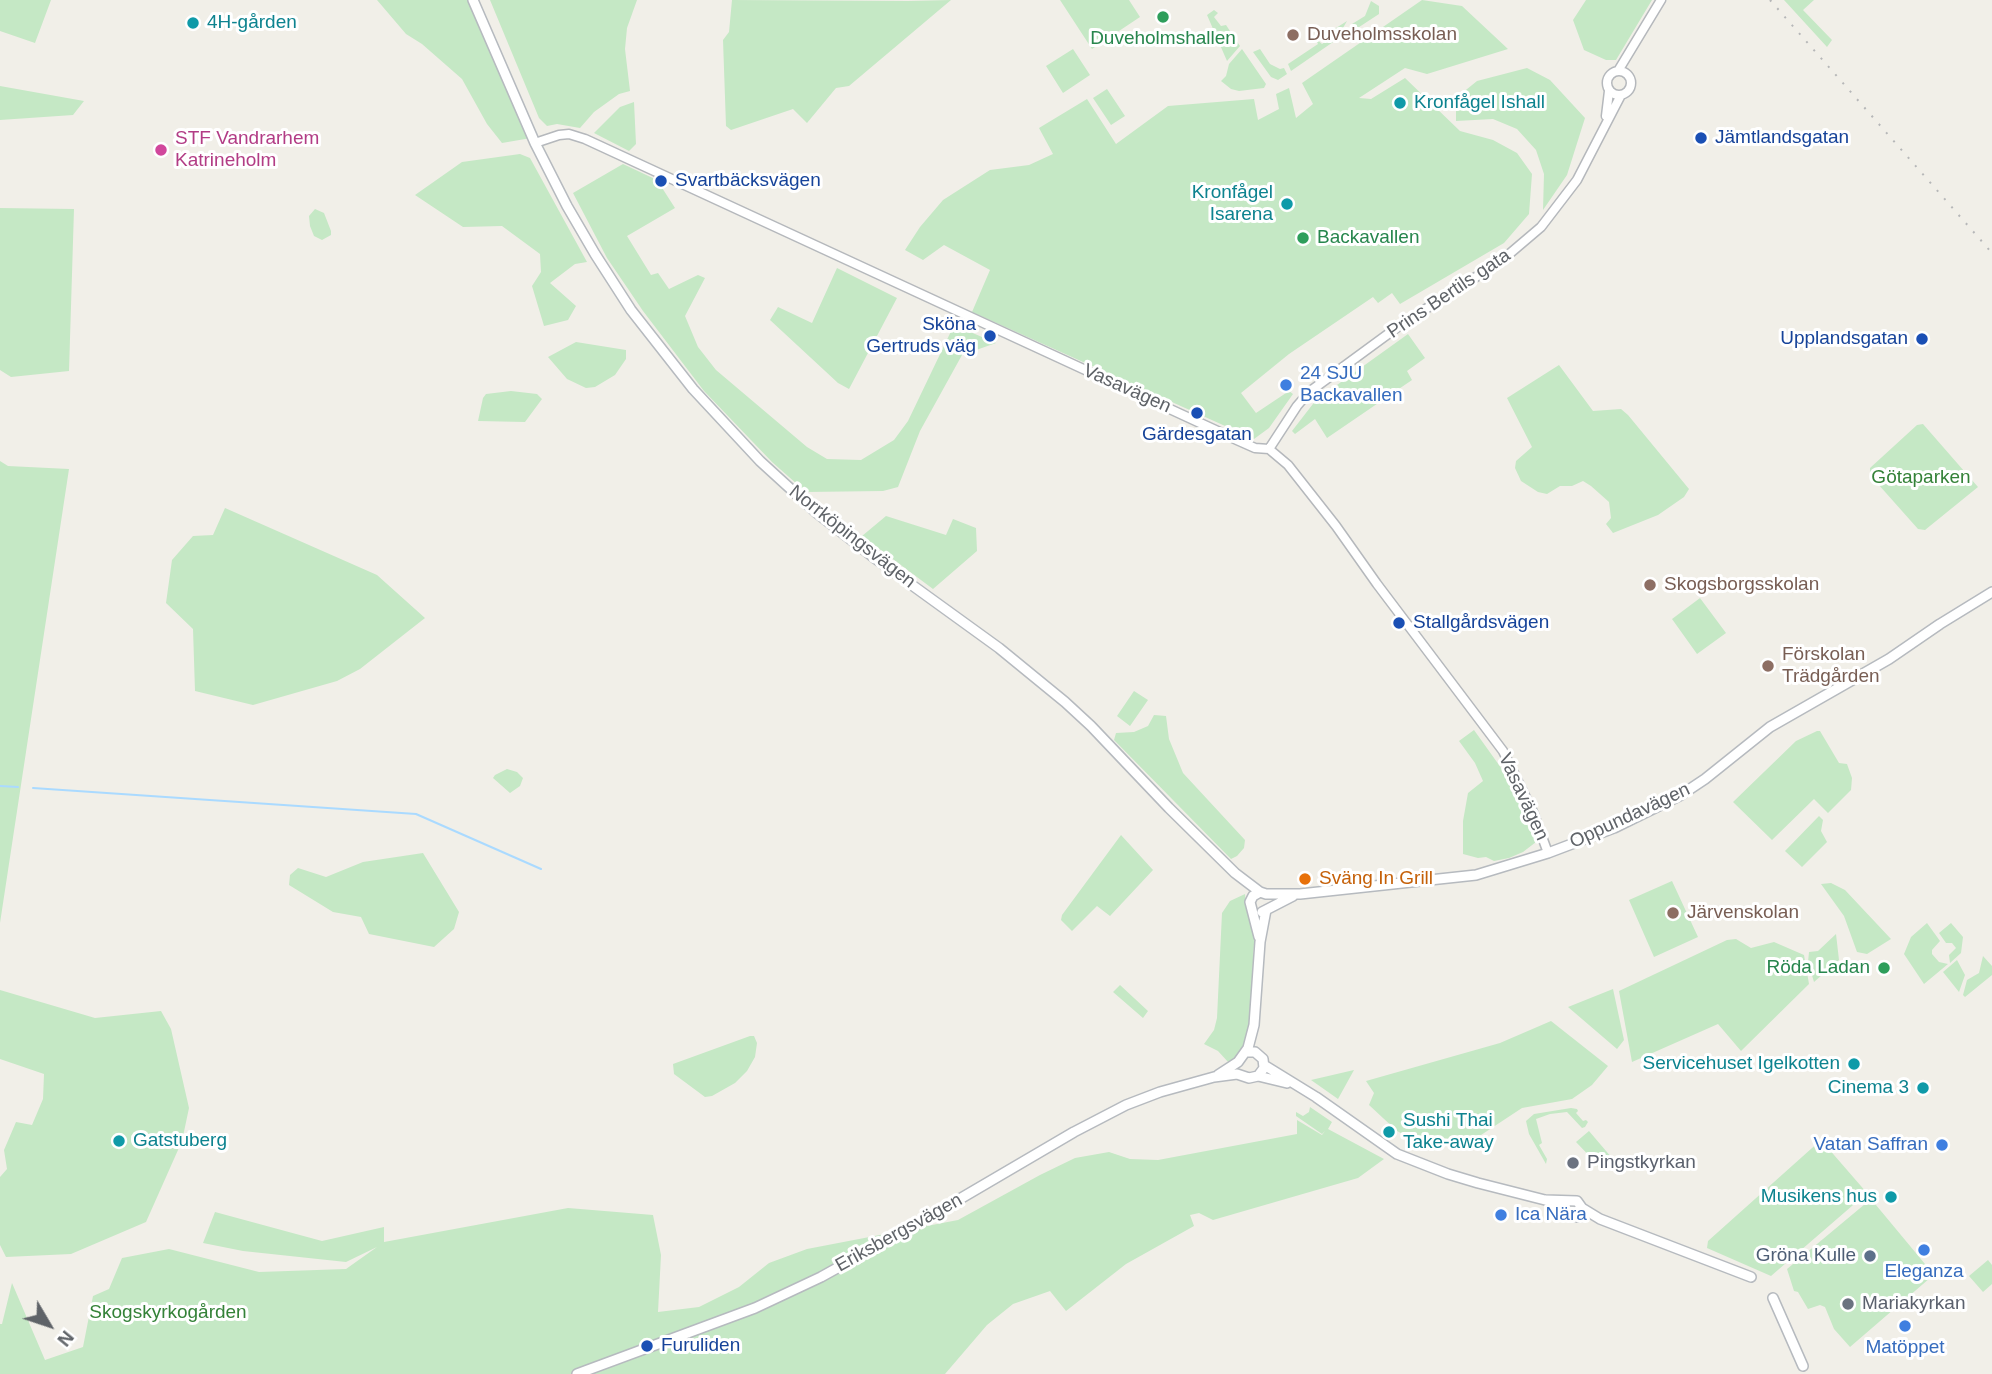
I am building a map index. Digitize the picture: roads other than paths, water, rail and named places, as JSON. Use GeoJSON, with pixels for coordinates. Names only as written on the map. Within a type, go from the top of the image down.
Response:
{"type":"FeatureCollection","features":[{"type":"Feature","properties":{"kind":"main road","name":"Norrköpingsvägen"},"geometry":{"type":"LineString","coordinates":[[473,0],[535,143],[591,248],[631,310],[661,350],[722,422],[789,488],[849,539],[999,648],[1065,702],[1096,730],[1235,873],[1263,893]]}},
{"type":"Feature","properties":{"kind":"main road","name":"Oppundavägen"},"geometry":{"type":"LineString","coordinates":[[1263,893],[1300,894],[1476,876],[1614,828],[1681,795],[1770,727],[1889,659],[1992,592]]}},
{"type":"Feature","properties":{"kind":"main road","name":"Norrköpingsvägen"},"geometry":{"type":"LineString","coordinates":[[1235,873],[1251,899]]}},
{"type":"Feature","properties":{"kind":"main road"},"geometry":{"type":"LineString","coordinates":[[1260,942],[1251,899],[1263,893],[1270,900],[1260,942],[1254,1025],[1258,1054],[1265,1065],[1291,1083],[1316,1097],[1397,1154],[1448,1174],[1545,1200],[1577,1200],[1582,1208],[1600,1219],[1751,1277]]}},
{"type":"Feature","properties":{"kind":"main road","name":"Oppundavägen"},"geometry":{"type":"LineString","coordinates":[[1268,908],[1300,894]]}},
{"type":"Feature","properties":{"kind":"main road"},"geometry":{"type":"LineString","coordinates":[[1254,910],[1260,913],[1268,908]]}},
{"type":"Feature","properties":{"kind":"main road"},"geometry":{"type":"LineString","coordinates":[[1254,1025],[1246,1052],[1238,1062],[1239,1070],[1249,1078],[1258,1076],[1291,1083]]}},
{"type":"Feature","properties":{"kind":"main road"},"geometry":{"type":"LineString","coordinates":[[1246,1052],[1258,1054]]}},
{"type":"Feature","properties":{"kind":"main road","name":"Eriksbergsvägen"},"geometry":{"type":"LineString","coordinates":[[1214,1077],[1238,1062]]}},
{"type":"Feature","properties":{"kind":"main road"},"geometry":{"type":"LineString","coordinates":[[1258,1076],[1265,1065]]}},
{"type":"Feature","properties":{"kind":"main road","name":"Eriksbergsvägen"},"geometry":{"type":"LineString","coordinates":[[577,1374],[709,1326],[792,1291],[897,1236],[1105,1116],[1154,1094],[1214,1077],[1243,1075]]}},
{"type":"Feature","properties":{"kind":"main road"},"geometry":{"type":"LineString","coordinates":[[1545,1200],[1569,1216],[1600,1219]]}},
{"type":"Feature","properties":{"kind":"main road"},"geometry":{"type":"LineString","coordinates":[[1565,1212],[1564,1206],[1568,1201]]}},
{"type":"Feature","properties":{"kind":"main road"},"geometry":{"type":"LineString","coordinates":[[1577,1217],[1582,1208]]}},
{"type":"Feature","properties":{"kind":"main road"},"geometry":{"type":"LineString","coordinates":[[1773,1298],[1803,1366]]}},
{"type":"Feature","properties":{"kind":"street"},"geometry":{"type":"LineString","coordinates":[[1631,51],[1629,88],[1621,95],[1609,91],[1608,78],[1618,71],[1661,0]]}},
{"type":"Feature","properties":{"kind":"street"},"geometry":{"type":"LineString","coordinates":[[1618,71],[1629,77]]}},
{"type":"Feature","properties":{"kind":"street","name":"Prins Bertils gata"},"geometry":{"type":"LineString","coordinates":[[1606,121],[1609,91]]}},
{"type":"Feature","properties":{"kind":"street","name":"Prins Bertils gata"},"geometry":{"type":"LineString","coordinates":[[1269,449],[1309,392],[1399,326],[1501,261],[1541,227],[1577,180],[1621,95]]}},
{"type":"Feature","properties":{"kind":"street","name":"Vasavägen"},"geometry":{"type":"LineString","coordinates":[[535,143],[569,134],[585,139],[1237,440],[1269,449],[1288,465],[1336,526],[1503,751],[1528,802],[1548,853]]}},
{"type":"Feature","properties":{"kind":"waterway"},"geometry":{"type":"LineString","coordinates":[[0,786],[18,787]]}},
{"type":"Feature","properties":{"kind":"waterway"},"geometry":{"type":"LineString","coordinates":[[33,788],[416,814],[541,869]]}},
{"type":"Feature","properties":{"kind":"railway"},"geometry":{"type":"LineString","coordinates":[[1770,0],[1992,253]]}},
{"type":"Feature","properties":{"kind":"place","name":"Duveholmshallen"},"geometry":{"type":"Point","coordinates":[1163,17]}},
{"type":"Feature","properties":{"kind":"place","name":"4H-gården"},"geometry":{"type":"Point","coordinates":[193,23]}},
{"type":"Feature","properties":{"kind":"place","name":"Duveholmsskolan"},"geometry":{"type":"Point","coordinates":[1293,35]}},
{"type":"Feature","properties":{"kind":"place","name":"Kronfågel Ishall"},"geometry":{"type":"Point","coordinates":[1400,103]}},
{"type":"Feature","properties":{"kind":"place","name":"Jämtlandsgatan"},"geometry":{"type":"Point","coordinates":[1701,138]}},
{"type":"Feature","properties":{"kind":"place","name":"STF Vandrarhem Katrineholm"},"geometry":{"type":"Point","coordinates":[161,150]}},
{"type":"Feature","properties":{"kind":"place","name":"Svartbäcksvägen"},"geometry":{"type":"Point","coordinates":[661,181]}},
{"type":"Feature","properties":{"kind":"place","name":"Kronfågel Isarena"},"geometry":{"type":"Point","coordinates":[1287,204]}},
{"type":"Feature","properties":{"kind":"place","name":"Backavallen"},"geometry":{"type":"Point","coordinates":[1303,238]}},
{"type":"Feature","properties":{"kind":"place","name":"Sköna Gertruds väg"},"geometry":{"type":"Point","coordinates":[990,336]}},
{"type":"Feature","properties":{"kind":"place","name":"Upplandsgatan"},"geometry":{"type":"Point","coordinates":[1922,339]}},
{"type":"Feature","properties":{"kind":"place","name":"24 SJU Backavallen"},"geometry":{"type":"Point","coordinates":[1286,385]}},
{"type":"Feature","properties":{"kind":"place","name":"Gärdesgatan"},"geometry":{"type":"Point","coordinates":[1197,413]}},
{"type":"Feature","properties":{"kind":"place","name":"Skogsborgsskolan"},"geometry":{"type":"Point","coordinates":[1650,585]}},
{"type":"Feature","properties":{"kind":"place","name":"Stallgårdsvägen"},"geometry":{"type":"Point","coordinates":[1399,623]}},
{"type":"Feature","properties":{"kind":"place","name":"Förskolan Trädgården"},"geometry":{"type":"Point","coordinates":[1768,666]}},
{"type":"Feature","properties":{"kind":"place","name":"Sväng In Grill"},"geometry":{"type":"Point","coordinates":[1305,879]}},
{"type":"Feature","properties":{"kind":"place","name":"Järvenskolan"},"geometry":{"type":"Point","coordinates":[1673,913]}},
{"type":"Feature","properties":{"kind":"place","name":"Röda Ladan"},"geometry":{"type":"Point","coordinates":[1884,968]}},
{"type":"Feature","properties":{"kind":"place","name":"Servicehuset Igelkotten"},"geometry":{"type":"Point","coordinates":[1854,1064]}},
{"type":"Feature","properties":{"kind":"place","name":"Cinema 3"},"geometry":{"type":"Point","coordinates":[1923,1088]}},
{"type":"Feature","properties":{"kind":"place","name":"Sushi Thai Take-away"},"geometry":{"type":"Point","coordinates":[1389,1132]}},
{"type":"Feature","properties":{"kind":"place","name":"Gatstuberg"},"geometry":{"type":"Point","coordinates":[119,1141]}},
{"type":"Feature","properties":{"kind":"place","name":"Vatan Saffran"},"geometry":{"type":"Point","coordinates":[1942,1145]}},
{"type":"Feature","properties":{"kind":"place","name":"Pingstkyrkan"},"geometry":{"type":"Point","coordinates":[1573,1163]}},
{"type":"Feature","properties":{"kind":"place","name":"Musikens hus"},"geometry":{"type":"Point","coordinates":[1891,1197]}},
{"type":"Feature","properties":{"kind":"place","name":"Ica Nära"},"geometry":{"type":"Point","coordinates":[1501,1215]}},
{"type":"Feature","properties":{"kind":"place","name":"Eleganza"},"geometry":{"type":"Point","coordinates":[1924,1250]}},
{"type":"Feature","properties":{"kind":"place","name":"Gröna Kulle"},"geometry":{"type":"Point","coordinates":[1870,1256]}},
{"type":"Feature","properties":{"kind":"place","name":"Mariakyrkan"},"geometry":{"type":"Point","coordinates":[1848,1304]}},
{"type":"Feature","properties":{"kind":"place","name":"Matöppet"},"geometry":{"type":"Point","coordinates":[1905,1326]}},
{"type":"Feature","properties":{"kind":"place","name":"Furuliden"},"geometry":{"type":"Point","coordinates":[647,1346]}},
{"type":"Feature","properties":{"kind":"park label","name":"Götaparken"},"geometry":{"type":"Point","coordinates":[1921,478]}},
{"type":"Feature","properties":{"kind":"park label","name":"Skogskyrkogården"},"geometry":{"type":"Point","coordinates":[168,1313]}}]}
